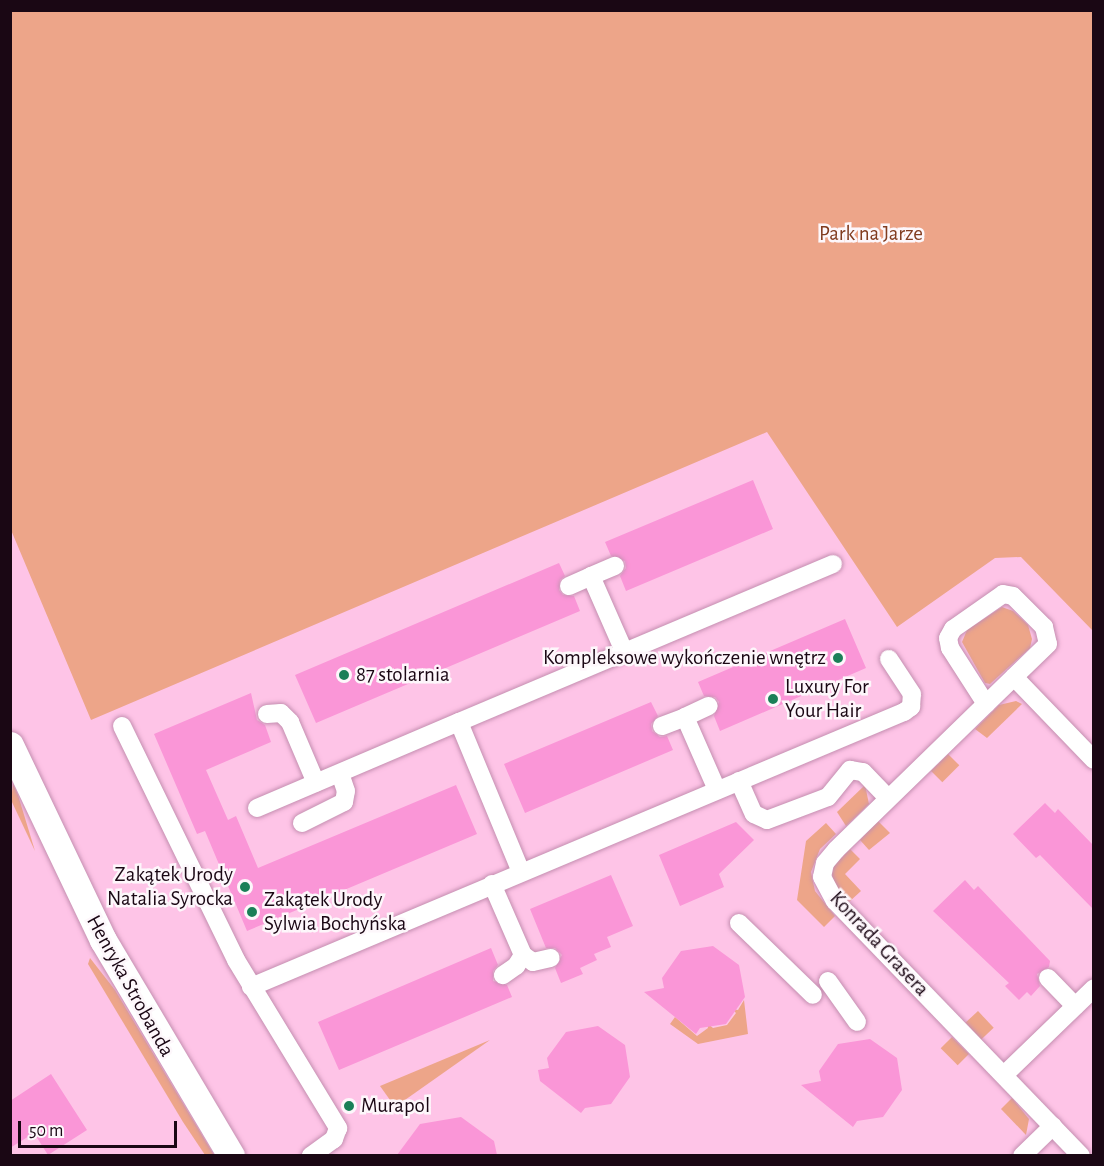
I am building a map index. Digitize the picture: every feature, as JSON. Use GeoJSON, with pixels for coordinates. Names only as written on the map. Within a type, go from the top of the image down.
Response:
{"type":"FeatureCollection","features":[{"type":"Feature","properties":{"kind":"street"},"geometry":{"type":"LineString","coordinates":[[257,808],[833,564]]}},
{"type":"Feature","properties":{"kind":"street"},"geometry":{"type":"LineString","coordinates":[[569,586],[615,566]]}},
{"type":"Feature","properties":{"kind":"street"},"geometry":{"type":"LineString","coordinates":[[591,576],[624,651]]}},
{"type":"Feature","properties":{"kind":"street","name":"Konrada Grasera"},"geometry":{"type":"LineString","coordinates":[[986,704],[950,648],[948,639],[952,629],[1003,594],[1013,596],[1048,635],[1048,644],[986,704],[888,798],[825,863],[824,883],[835,901],[1081,1155]]}},
{"type":"Feature","properties":{"kind":"street"},"geometry":{"type":"LineString","coordinates":[[251,987],[904,712],[911,707],[912,694],[889,660]]}},
{"type":"Feature","properties":{"kind":"street"},"geometry":{"type":"LineString","coordinates":[[1014,677],[1094,760]]}},
{"type":"Feature","properties":{"kind":"street"},"geometry":{"type":"LineString","coordinates":[[662,726],[709,706]]}},
{"type":"Feature","properties":{"kind":"street"},"geometry":{"type":"LineString","coordinates":[[267,714],[281,713],[290,722],[316,783]]}},
{"type":"Feature","properties":{"kind":"street"},"geometry":{"type":"LineString","coordinates":[[685,717],[717,790]]}},
{"type":"Feature","properties":{"kind":"street"},"geometry":{"type":"LineString","coordinates":[[459,722],[521,872]]}},
{"type":"Feature","properties":{"kind":"street"},"geometry":{"type":"LineString","coordinates":[[122,726],[203,898],[251,987],[338,1128],[334,1139],[310,1155]]}},
{"type":"Feature","properties":{"kind":"street","name":"Henryka Strobanda"},"geometry":{"type":"LineString","coordinates":[[10,745],[103,940],[231,1155]]}},
{"type":"Feature","properties":{"kind":"street"},"geometry":{"type":"LineString","coordinates":[[739,781],[754,814],[767,820],[828,796],[850,770],[863,772],[888,798]]}},
{"type":"Feature","properties":{"kind":"street"},"geometry":{"type":"LineString","coordinates":[[302,823],[344,802],[346,791],[340,774]]}},
{"type":"Feature","properties":{"kind":"street"},"geometry":{"type":"LineString","coordinates":[[492,884],[523,955],[532,962],[551,958]]}},
{"type":"Feature","properties":{"kind":"street"},"geometry":{"type":"LineString","coordinates":[[740,923],[813,995]]}},
{"type":"Feature","properties":{"kind":"street"},"geometry":{"type":"LineString","coordinates":[[503,975],[516,966],[523,955]]}},
{"type":"Feature","properties":{"kind":"street"},"geometry":{"type":"LineString","coordinates":[[1048,978],[1075,1006]]}},
{"type":"Feature","properties":{"kind":"street"},"geometry":{"type":"LineString","coordinates":[[828,981],[858,1022]]}},
{"type":"Feature","properties":{"kind":"street"},"geometry":{"type":"LineString","coordinates":[[1004,1075],[1094,988]]}},
{"type":"Feature","properties":{"kind":"street"},"geometry":{"type":"LineString","coordinates":[[1022,1155],[1053,1126]]}},
{"type":"Feature","properties":{"kind":"green space","name":"Park na Jarze"},"geometry":{"type":"Polygon","coordinates":[[[10,11],[1093,11],[1093,631],[1021,557],[995,558],[897,627],[767,432],[91,720],[11,530],[10,11]]]}},
{"type":"Feature","properties":{"kind":"green space"},"geometry":{"type":"Polygon","coordinates":[[[1002,607],[1013,611],[1028,625],[1032,639],[1030,648],[990,684],[985,683],[962,642],[967,630],[1002,607]]]}},
{"type":"Feature","properties":{"kind":"green space"},"geometry":{"type":"Polygon","coordinates":[[[1016,701],[1022,704],[987,738],[975,729],[999,705],[1016,701]]]}},
{"type":"Feature","properties":{"kind":"green space"},"geometry":{"type":"Polygon","coordinates":[[[948,754],[959,765],[942,782],[931,771],[948,754]]]}},
{"type":"Feature","properties":{"kind":"green space"},"geometry":{"type":"Polygon","coordinates":[[[13,784],[18,795],[35,851],[11,800],[13,784]]]}},
{"type":"Feature","properties":{"kind":"green space"},"geometry":{"type":"Polygon","coordinates":[[[865,785],[869,804],[846,826],[837,812],[865,785]]]}},
{"type":"Feature","properties":{"kind":"green space"},"geometry":{"type":"Polygon","coordinates":[[[878,821],[890,833],[869,850],[860,840],[878,821]]]}},
{"type":"Feature","properties":{"kind":"green space"},"geometry":{"type":"Polygon","coordinates":[[[826,823],[836,834],[820,849],[811,872],[815,891],[835,916],[824,927],[797,900],[806,841],[826,823]]]}},
{"type":"Feature","properties":{"kind":"green space"},"geometry":{"type":"Polygon","coordinates":[[[850,849],[860,859],[845,874],[861,891],[849,902],[837,889],[832,875],[834,866],[850,849]]]}},
{"type":"Feature","properties":{"kind":"green space"},"geometry":{"type":"Polygon","coordinates":[[[90,958],[115,990],[214,1155],[205,1155],[183,1122],[88,964],[90,958]]]}},
{"type":"Feature","properties":{"kind":"green space"},"geometry":{"type":"Polygon","coordinates":[[[744,1000],[748,1034],[698,1044],[670,1024],[675,1017],[697,1036],[708,1028],[707,1023],[713,1028],[727,1025],[736,1013],[732,1009],[738,1010],[744,1000]]]}},
{"type":"Feature","properties":{"kind":"green space"},"geometry":{"type":"Polygon","coordinates":[[[978,1011],[994,1028],[981,1039],[966,1023],[978,1011]]]}},
{"type":"Feature","properties":{"kind":"green space"},"geometry":{"type":"Polygon","coordinates":[[[952,1037],[969,1054],[958,1065],[941,1048],[952,1037]]]}},
{"type":"Feature","properties":{"kind":"green space"},"geometry":{"type":"Polygon","coordinates":[[[490,1040],[395,1107],[380,1086],[490,1040]]]}},
{"type":"Feature","properties":{"kind":"green space"},"geometry":{"type":"Polygon","coordinates":[[[1012,1098],[1029,1119],[1026,1135],[1001,1109],[1012,1098]]]}},
{"type":"Feature","properties":{"kind":"building"},"geometry":{"type":"Polygon","coordinates":[[[753,480],[773,529],[626,591],[620,576],[626,568],[625,561],[611,556],[605,542],[753,480]]]}},
{"type":"Feature","properties":{"kind":"building"},"geometry":{"type":"Polygon","coordinates":[[[559,563],[565,576],[560,580],[559,590],[563,595],[574,596],[580,611],[316,723],[295,675],[559,563]]]}},
{"type":"Feature","properties":{"kind":"building"},"geometry":{"type":"Polygon","coordinates":[[[845,619],[866,668],[720,731],[714,716],[719,702],[715,697],[704,696],[698,682],[845,619]]]}},
{"type":"Feature","properties":{"kind":"building"},"geometry":{"type":"Polygon","coordinates":[[[251,693],[257,720],[265,725],[271,742],[206,770],[228,820],[236,816],[258,868],[456,785],[477,834],[247,931],[205,831],[197,834],[154,734],[251,693]]]}},
{"type":"Feature","properties":{"kind":"building"},"geometry":{"type":"Polygon","coordinates":[[[651,702],[658,716],[651,724],[652,731],[660,737],[667,736],[673,750],[525,813],[504,764],[651,702]]]}},
{"type":"Feature","properties":{"kind":"building"},"geometry":{"type":"Polygon","coordinates":[[[1045,803],[1055,813],[1058,809],[1094,846],[1094,910],[1040,855],[1036,858],[1013,834],[1045,803]]]}},
{"type":"Feature","properties":{"kind":"building"},"geometry":{"type":"Polygon","coordinates":[[[736,822],[754,840],[719,874],[724,887],[680,906],[659,855],[736,822]]]}},
{"type":"Feature","properties":{"kind":"building"},"geometry":{"type":"Polygon","coordinates":[[[611,875],[633,926],[607,937],[611,947],[594,954],[597,960],[580,968],[583,974],[561,983],[555,968],[562,955],[555,948],[546,948],[530,909],[611,875]]]}},
{"type":"Feature","properties":{"kind":"building"},"geometry":{"type":"Polygon","coordinates":[[[965,880],[974,890],[978,886],[1050,961],[1049,967],[1037,974],[1040,986],[1031,996],[1027,992],[1019,1000],[1005,986],[1009,983],[933,911],[965,880]]]}},
{"type":"Feature","properties":{"kind":"building"},"geometry":{"type":"Polygon","coordinates":[[[713,946],[739,965],[745,997],[726,1024],[700,1028],[696,1034],[644,992],[664,988],[662,978],[681,951],[713,946]]]}},
{"type":"Feature","properties":{"kind":"building"},"geometry":{"type":"Polygon","coordinates":[[[491,948],[498,965],[493,971],[493,981],[507,985],[512,997],[339,1070],[318,1022],[491,948]]]}},
{"type":"Feature","properties":{"kind":"building"},"geometry":{"type":"Polygon","coordinates":[[[598,1026],[625,1045],[630,1077],[611,1104],[585,1108],[581,1113],[540,1081],[538,1070],[549,1068],[547,1058],[566,1032],[598,1026]]]}},
{"type":"Feature","properties":{"kind":"building"},"geometry":{"type":"Polygon","coordinates":[[[870,1039],[897,1058],[902,1090],[883,1117],[857,1121],[853,1127],[801,1085],[821,1081],[819,1071],[838,1044],[870,1039]]]}},
{"type":"Feature","properties":{"kind":"building"},"geometry":{"type":"Polygon","coordinates":[[[51,1074],[87,1130],[48,1155],[34,1133],[10,1148],[10,1101],[51,1074]]]}},
{"type":"Feature","properties":{"kind":"building"},"geometry":{"type":"Polygon","coordinates":[[[461,1117],[494,1141],[497,1155],[397,1155],[420,1124],[461,1117]]]}},
{"type":"Feature","properties":{"kind":"place","name":"Kompleksowe wykończenie wnętrz"},"geometry":{"type":"Point","coordinates":[838,658]}},
{"type":"Feature","properties":{"kind":"place","name":"87 stolarnia"},"geometry":{"type":"Point","coordinates":[344,675]}},
{"type":"Feature","properties":{"kind":"place","name":"Luxury For Your Hair"},"geometry":{"type":"Point","coordinates":[773,699]}},
{"type":"Feature","properties":{"kind":"place","name":"Zakątek Urody Natalia Syrocka"},"geometry":{"type":"Point","coordinates":[245,887]}},
{"type":"Feature","properties":{"kind":"place","name":"Zakątek Urody Sylwia Bochyńska"},"geometry":{"type":"Point","coordinates":[252,912]}},
{"type":"Feature","properties":{"kind":"place","name":"Murapol"},"geometry":{"type":"Point","coordinates":[349,1106]}}]}
